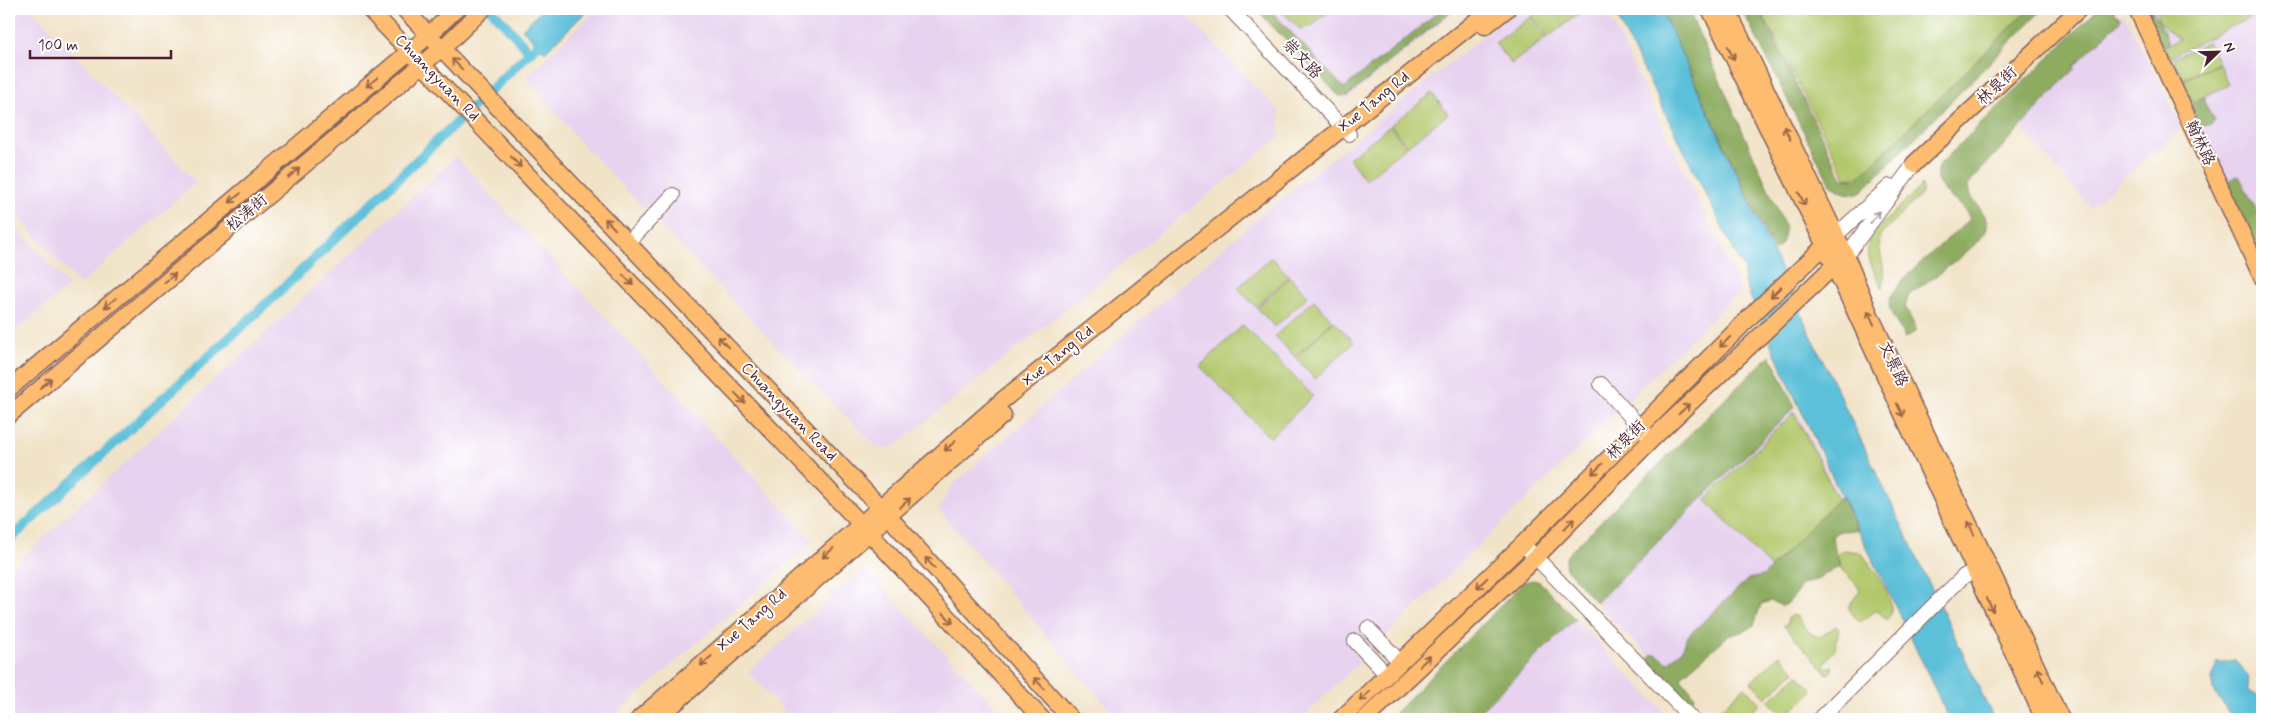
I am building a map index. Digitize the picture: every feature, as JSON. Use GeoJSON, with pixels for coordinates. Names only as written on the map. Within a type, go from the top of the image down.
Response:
{"type":"FeatureCollection","features":[{"type":"Feature","properties":{"kind":"main road","name":"Chuangyuan Rd"},"geometry":{"type":"LineString","coordinates":[[369,9],[483,126]]}},
{"type":"Feature","properties":{"kind":"main road","name":"Chuangyuan Rd"},"geometry":{"type":"LineString","coordinates":[[404,9],[500,109]]}},
{"type":"Feature","properties":{"kind":"main road","name":"松涛街"},"geometry":{"type":"LineString","coordinates":[[9,389],[429,35],[456,9]]}},
{"type":"Feature","properties":{"kind":"main road","name":"Xue Tang Rd"},"geometry":{"type":"LineString","coordinates":[[1350,128],[1491,9]]}},
{"type":"Feature","properties":{"kind":"main road","name":"Xue Tang Rd"},"geometry":{"type":"LineString","coordinates":[[657,719],[884,512],[1004,399],[1350,128],[1507,9]]}},
{"type":"Feature","properties":{"kind":"main road","name":"文景路"},"geometry":{"type":"LineString","coordinates":[[1710,9],[1830,240]]}},
{"type":"Feature","properties":{"kind":"main road","name":"文景路"},"geometry":{"type":"LineString","coordinates":[[1728,9],[1840,261],[1974,571],[2044,719]]}},
{"type":"Feature","properties":{"kind":"main road","name":"林泉街"},"geometry":{"type":"LineString","coordinates":[[1914,164],[2079,9]]}},
{"type":"Feature","properties":{"kind":"main road","name":"翰林路"},"geometry":{"type":"LineString","coordinates":[[2137,9],[2262,277]]}},
{"type":"Feature","properties":{"kind":"main road","name":"松涛街"},"geometry":{"type":"LineString","coordinates":[[9,415],[442,48],[477,14]]}},
{"type":"Feature","properties":{"kind":"main road","name":"Chuangyuan Road"},"geometry":{"type":"LineString","coordinates":[[500,109],[884,512],[1071,719]]}},
{"type":"Feature","properties":{"kind":"main road","name":"Chuangyuan Road"},"geometry":{"type":"LineString","coordinates":[[483,126],[865,529],[1042,719]]}},
{"type":"Feature","properties":{"kind":"main road","name":"林泉街"},"geometry":{"type":"LineString","coordinates":[[1341,719],[1523,544],[1759,308],[1830,240]]}},
{"type":"Feature","properties":{"kind":"main road","name":"文景路"},"geometry":{"type":"LineString","coordinates":[[1840,261],[1869,313],[2061,719]]}},
{"type":"Feature","properties":{"kind":"main road","name":"林泉街"},"geometry":{"type":"LineString","coordinates":[[1365,719],[1535,558],[1652,439],[1840,261]]}},
{"type":"Feature","properties":{"kind":"main road","name":"Xue Tang Rd"},"geometry":{"type":"LineString","coordinates":[[639,719],[865,529]]}},
{"type":"Feature","properties":{"kind":"street","name":"崇文路"},"geometry":{"type":"LineString","coordinates":[[1230,9],[1350,128]]}},
{"type":"Feature","properties":{"kind":"street","name":"崇文路"},"geometry":{"type":"LineString","coordinates":[[1243,9],[1350,128]]}},
{"type":"Feature","properties":{"kind":"street","name":"林泉街"},"geometry":{"type":"LineString","coordinates":[[1830,240],[1914,164]]}},
{"type":"Feature","properties":{"kind":"street","name":"林泉街"},"geometry":{"type":"LineString","coordinates":[[1840,261],[1914,164]]}},
{"type":"Feature","properties":{"kind":"street"},"geometry":{"type":"LineString","coordinates":[[628,243],[673,195]]}},
{"type":"Feature","properties":{"kind":"street"},"geometry":{"type":"LineString","coordinates":[[1601,384],[1652,439]]}},
{"type":"Feature","properties":{"kind":"street"},"geometry":{"type":"LineString","coordinates":[[1523,544],[1692,719]]}},
{"type":"Feature","properties":{"kind":"street"},"geometry":{"type":"LineString","coordinates":[[1820,719],[1943,596],[1964,576],[1974,571]]}},
{"type":"Feature","properties":{"kind":"street"},"geometry":{"type":"LineString","coordinates":[[1368,628],[1400,662]]}},
{"type":"Feature","properties":{"kind":"street"},"geometry":{"type":"LineString","coordinates":[[1355,641],[1387,675]]}},
{"type":"Feature","properties":{"kind":"shaded area"},"geometry":{"type":"Polygon","coordinates":[[[9,9],[31,9],[196,182],[80,285],[9,206],[9,9]]]}},
{"type":"Feature","properties":{"kind":"shaded area"},"geometry":{"type":"Polygon","coordinates":[[[596,9],[1181,9],[1280,112],[1279,138],[900,442],[890,448],[881,449],[814,385],[582,144],[527,77],[596,9]]]}},
{"type":"Feature","properties":{"kind":"shaded area"},"geometry":{"type":"Polygon","coordinates":[[[1260,9],[1457,9],[1346,100],[1260,9]]]}},
{"type":"Feature","properties":{"kind":"shaded area"},"geometry":{"type":"Polygon","coordinates":[[[1517,9],[1606,9],[1741,290],[1301,719],[1118,719],[939,510],[951,486],[1260,216],[1517,9]]]}},
{"type":"Feature","properties":{"kind":"shaded area"},"geometry":{"type":"Polygon","coordinates":[[[2137,9],[2262,9],[2262,234],[2246,242],[2137,9]]]}},
{"type":"Feature","properties":{"kind":"shaded area"},"geometry":{"type":"Polygon","coordinates":[[[2123,13],[2182,128],[2090,207],[2013,118],[2123,13]]]}},
{"type":"Feature","properties":{"kind":"shaded area"},"geometry":{"type":"Polygon","coordinates":[[[456,157],[813,541],[610,719],[9,719],[9,570],[456,157]]]}},
{"type":"Feature","properties":{"kind":"shaded area"},"geometry":{"type":"Polygon","coordinates":[[[9,219],[69,286],[9,336],[9,219]]]}},
{"type":"Feature","properties":{"kind":"shaded area"},"geometry":{"type":"Polygon","coordinates":[[[1795,407],[1843,504],[1670,677],[1596,603],[1795,407]]]}},
{"type":"Feature","properties":{"kind":"shaded area"},"geometry":{"type":"Polygon","coordinates":[[[865,569],[1007,719],[791,719],[748,672],[865,569]]]}},
{"type":"Feature","properties":{"kind":"shaded area"},"geometry":{"type":"Polygon","coordinates":[[[1575,619],[1671,719],[1472,719],[1575,619]]]}},
{"type":"Feature","properties":{"kind":"green space"},"geometry":{"type":"Polygon","coordinates":[[[1256,9],[1269,9],[1344,88],[1442,9],[1454,9],[1348,96],[1339,96],[1256,9]]]}},
{"type":"Feature","properties":{"kind":"green space"},"geometry":{"type":"Polygon","coordinates":[[[1279,9],[1331,9],[1313,25],[1300,29],[1279,9]]]}},
{"type":"Feature","properties":{"kind":"green space"},"geometry":{"type":"Polygon","coordinates":[[[1542,9],[1582,9],[1583,11],[1548,37],[1532,16],[1542,9]]]}},
{"type":"Feature","properties":{"kind":"green space"},"geometry":{"type":"Polygon","coordinates":[[[1661,9],[1688,9],[1784,224],[1784,239],[1774,251],[1661,9]]]}},
{"type":"Feature","properties":{"kind":"green space"},"geometry":{"type":"Polygon","coordinates":[[[1742,9],[1759,9],[1842,178],[1857,179],[2025,13],[2021,9],[2043,9],[1862,191],[1848,194],[1840,191],[1829,182],[1742,9]]]}},
{"type":"Feature","properties":{"kind":"green space"},"geometry":{"type":"Polygon","coordinates":[[[1760,9],[2021,9],[2029,17],[1870,175],[1846,178],[1760,9]]]}},
{"type":"Feature","properties":{"kind":"green space"},"geometry":{"type":"Polygon","coordinates":[[[2098,9],[2113,9],[2121,20],[2074,66],[2075,68],[1969,183],[1969,192],[1986,218],[1986,231],[1962,256],[1909,295],[1905,306],[1917,331],[1905,338],[1890,307],[1889,303],[1892,295],[1911,272],[1970,219],[1938,181],[1939,165],[2098,9]]]}},
{"type":"Feature","properties":{"kind":"green space"},"geometry":{"type":"Polygon","coordinates":[[[2142,9],[2152,9],[2169,43],[2163,46],[2190,105],[2142,9]]]}},
{"type":"Feature","properties":{"kind":"green space"},"geometry":{"type":"Polygon","coordinates":[[[2157,9],[2262,9],[2262,12],[2169,57],[2164,47],[2180,39],[2161,23],[2158,19],[2157,9]]]}},
{"type":"Feature","properties":{"kind":"green space"},"geometry":{"type":"Polygon","coordinates":[[[1531,17],[1546,38],[1511,64],[1495,43],[1531,17]]]}},
{"type":"Feature","properties":{"kind":"green space"},"geometry":{"type":"Polygon","coordinates":[[[2209,42],[2219,63],[2183,79],[2173,58],[2209,42]]]}},
{"type":"Feature","properties":{"kind":"green space"},"geometry":{"type":"Polygon","coordinates":[[[2219,64],[2228,85],[2192,102],[2183,80],[2219,64]]]}},
{"type":"Feature","properties":{"kind":"green space"},"geometry":{"type":"Polygon","coordinates":[[[1432,93],[1448,114],[1407,146],[1391,125],[1432,93]]]}},
{"type":"Feature","properties":{"kind":"green space"},"geometry":{"type":"Polygon","coordinates":[[[2205,97],[2205,104],[2214,119],[2211,125],[2202,126],[2190,105],[2205,97]]]}},
{"type":"Feature","properties":{"kind":"green space"},"geometry":{"type":"Polygon","coordinates":[[[1390,126],[1406,147],[1365,180],[1349,158],[1390,126]]]}},
{"type":"Feature","properties":{"kind":"green space"},"geometry":{"type":"Polygon","coordinates":[[[2235,176],[2239,176],[2262,221],[2262,243],[2252,248],[2224,184],[2235,176]]]}},
{"type":"Feature","properties":{"kind":"green space"},"geometry":{"type":"Polygon","coordinates":[[[1922,185],[1922,194],[1880,235],[1879,242],[1884,274],[1883,288],[1870,261],[1868,254],[1869,241],[1872,234],[1922,185]]]}},
{"type":"Feature","properties":{"kind":"green space"},"geometry":{"type":"Polygon","coordinates":[[[1271,257],[1289,276],[1256,307],[1238,288],[1271,257]]]}},
{"type":"Feature","properties":{"kind":"green space"},"geometry":{"type":"Polygon","coordinates":[[[1290,277],[1308,296],[1275,327],[1257,308],[1290,277]]]}},
{"type":"Feature","properties":{"kind":"green space"},"geometry":{"type":"Polygon","coordinates":[[[1314,300],[1333,321],[1295,357],[1275,336],[1314,300]]]}},
{"type":"Feature","properties":{"kind":"green space"},"geometry":{"type":"Polygon","coordinates":[[[1334,321],[1354,342],[1315,379],[1296,358],[1334,321]]]}},
{"type":"Feature","properties":{"kind":"green space"},"geometry":{"type":"Polygon","coordinates":[[[1243,325],[1313,396],[1270,438],[1200,366],[1243,325]]]}},
{"type":"Feature","properties":{"kind":"green space"},"geometry":{"type":"Polygon","coordinates":[[[1770,355],[1795,407],[1596,603],[1566,568],[1565,561],[1568,554],[1770,355]]]}},
{"type":"Feature","properties":{"kind":"green space"},"geometry":{"type":"Polygon","coordinates":[[[1794,412],[1838,499],[1771,568],[1705,500],[1794,412]]]}},
{"type":"Feature","properties":{"kind":"green space"},"geometry":{"type":"Polygon","coordinates":[[[1841,496],[1857,529],[1841,531],[1832,537],[1840,567],[1821,575],[1819,579],[1802,584],[1787,604],[1782,606],[1771,601],[1761,604],[1754,625],[1744,631],[1728,636],[1681,678],[1695,696],[1690,703],[1651,664],[1649,660],[1651,655],[1656,654],[1668,663],[1682,650],[1688,636],[1748,579],[1763,576],[1841,496]]]}},
{"type":"Feature","properties":{"kind":"green space"},"geometry":{"type":"Polygon","coordinates":[[[1843,550],[1860,552],[1884,586],[1891,606],[1890,614],[1886,620],[1879,611],[1875,610],[1861,622],[1856,619],[1848,607],[1860,591],[1857,585],[1842,570],[1837,555],[1843,550]]]}},
{"type":"Feature","properties":{"kind":"green space"},"geometry":{"type":"Polygon","coordinates":[[[1533,580],[1540,582],[1575,619],[1472,719],[1389,719],[1524,582],[1533,580]]]}},
{"type":"Feature","properties":{"kind":"green space"},"geometry":{"type":"Polygon","coordinates":[[[1793,615],[1798,617],[1807,630],[1816,636],[1820,637],[1836,626],[1839,629],[1835,648],[1824,664],[1827,668],[1833,666],[1831,672],[1827,674],[1783,625],[1788,624],[1788,618],[1793,615]]]}},
{"type":"Feature","properties":{"kind":"green space"},"geometry":{"type":"Polygon","coordinates":[[[1780,655],[1795,671],[1766,698],[1751,682],[1780,655]]]}},
{"type":"Feature","properties":{"kind":"green space"},"geometry":{"type":"Polygon","coordinates":[[[1798,674],[1813,691],[1784,718],[1769,701],[1798,674]]]}},
{"type":"Feature","properties":{"kind":"green space"},"geometry":{"type":"Polygon","coordinates":[[[1745,687],[1760,704],[1743,719],[1720,719],[1715,714],[1745,687]]]}},
{"type":"Feature","properties":{"kind":"water"},"geometry":{"type":"Polygon","coordinates":[[[543,9],[589,9],[545,52],[522,29],[543,9]]]}},
{"type":"Feature","properties":{"kind":"water"},"geometry":{"type":"Polygon","coordinates":[[[1613,9],[1661,9],[1807,327],[1994,719],[1949,719],[1792,392],[1744,281],[1744,270],[1613,9]]]}},
{"type":"Feature","properties":{"kind":"water"},"geometry":{"type":"Polygon","coordinates":[[[2236,660],[2247,675],[2248,691],[2262,698],[2262,719],[2235,719],[2213,690],[2212,676],[2217,663],[2236,660]]]}},
{"type":"Feature","properties":{"kind":"waterway"},"geometry":{"type":"LineString","coordinates":[[491,9],[530,52]]}},
{"type":"Feature","properties":{"kind":"waterway"},"geometry":{"type":"LineString","coordinates":[[9,540],[277,294],[547,36]]}}]}
